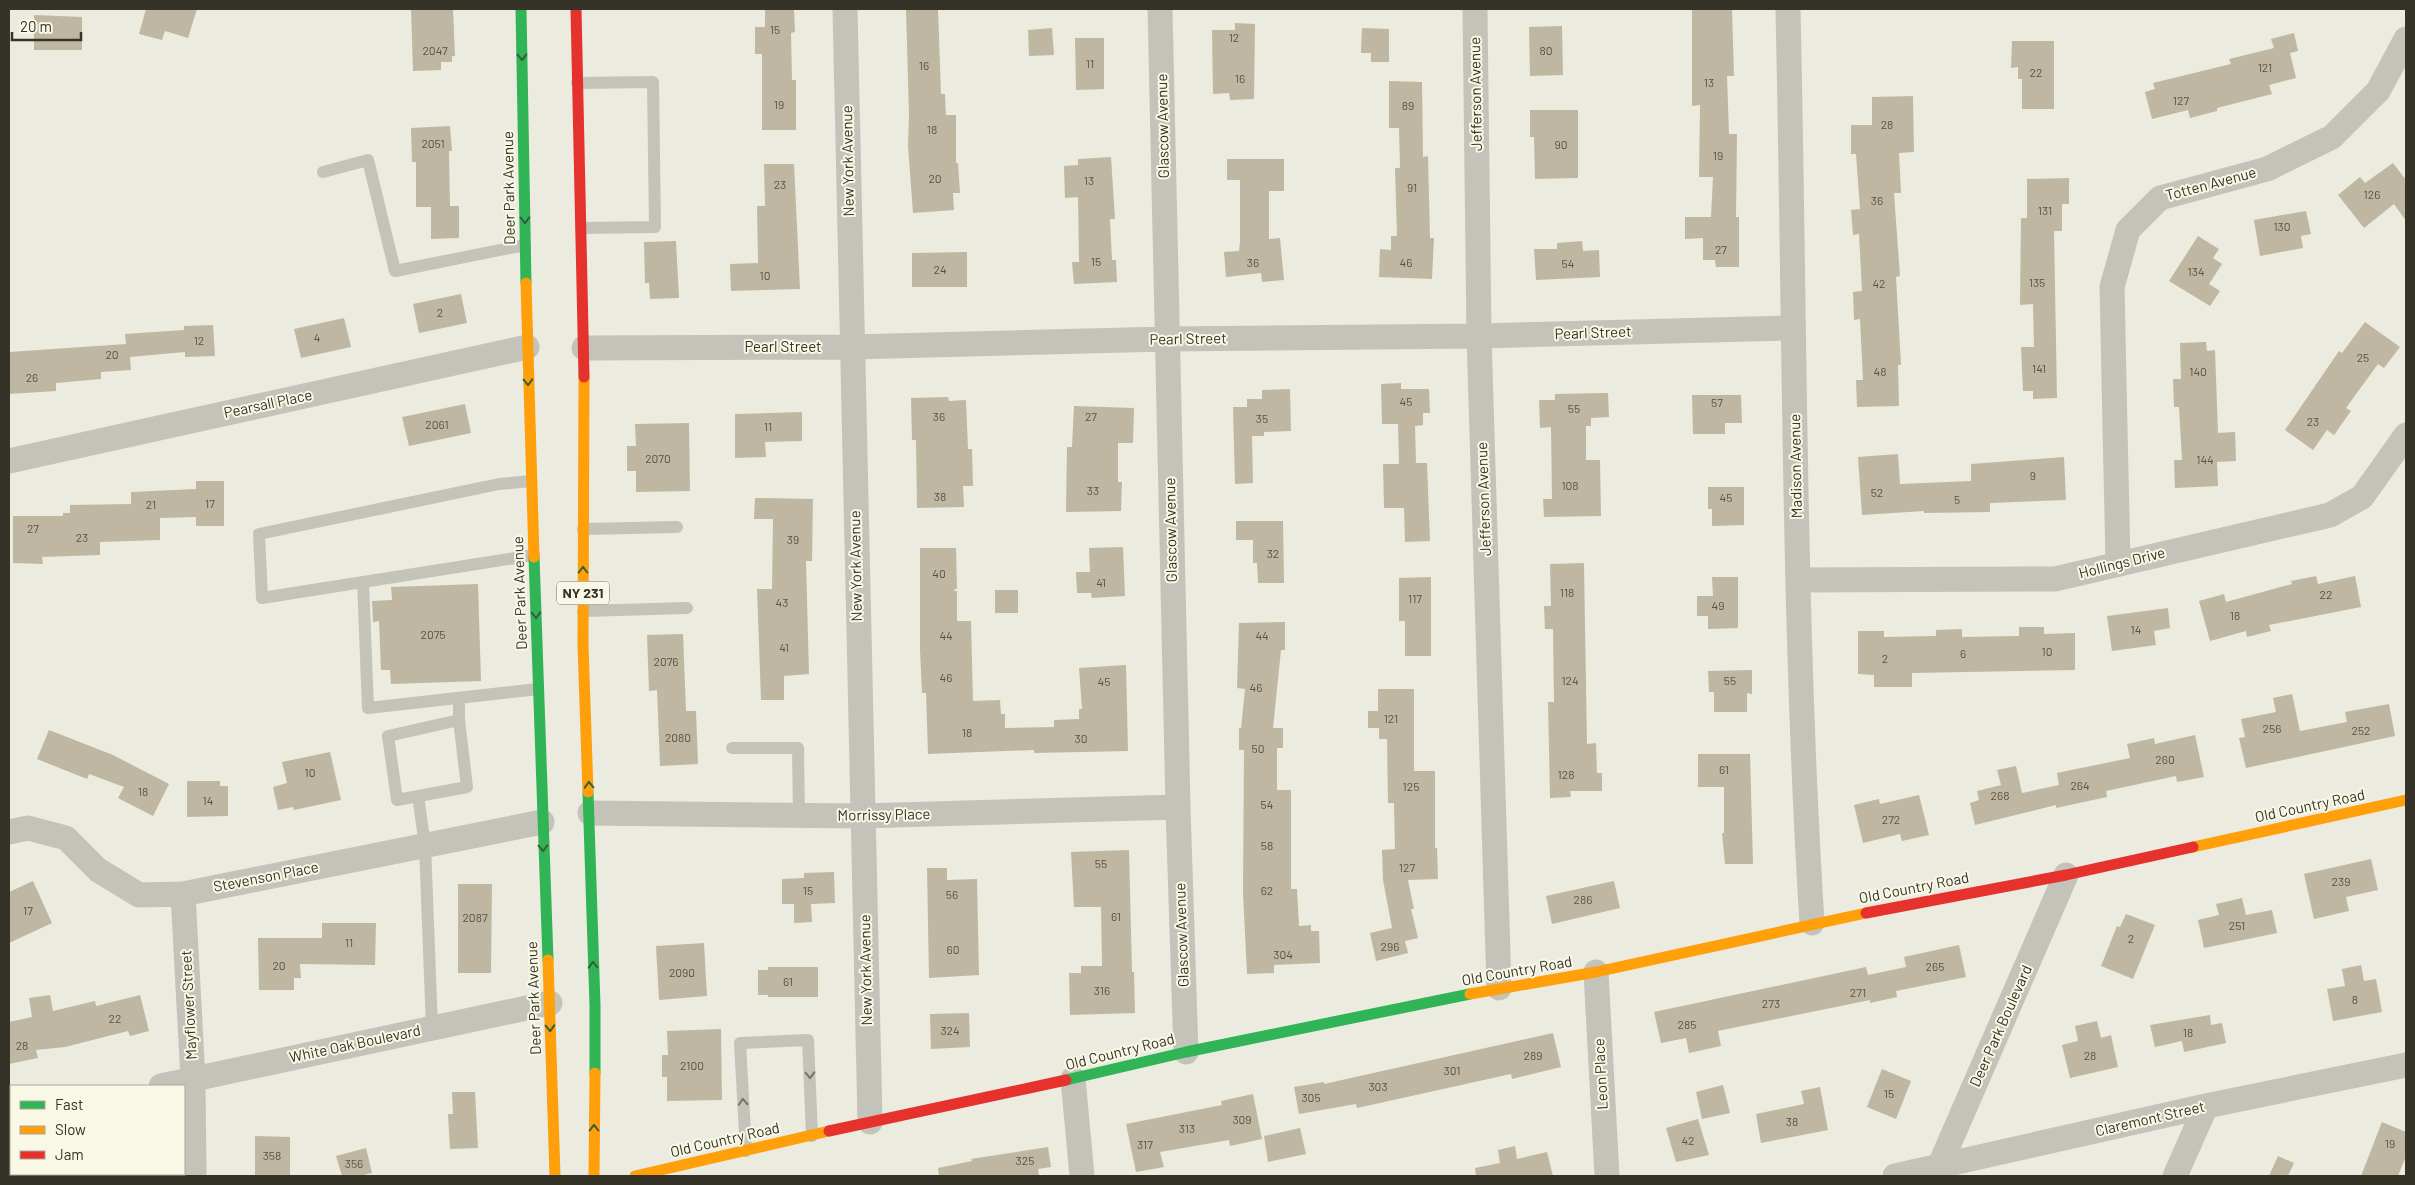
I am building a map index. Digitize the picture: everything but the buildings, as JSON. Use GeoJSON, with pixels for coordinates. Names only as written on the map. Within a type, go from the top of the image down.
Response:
{"type":"FeatureCollection","features":[{"type":"Feature","properties":{"kind":"main road","name":"Deer Park Avenue"},"geometry":{"type":"LineString","coordinates":[[521,9],[527,347],[555,1176]]}},
{"type":"Feature","properties":{"kind":"main road","name":"NY 231"},"geometry":{"type":"LineString","coordinates":[[576,9],[584,348],[583,611],[595,1006],[594,1176]]}},
{"type":"Feature","properties":{"kind":"main road","name":"Old Country Road"},"geometry":{"type":"LineString","coordinates":[[635,1176],[870,1122],[1073,1079],[1186,1052],[1499,988],[1596,972],[1812,923],[2066,875],[2406,800]]}},
{"type":"Feature","properties":{"kind":"street","name":"New York Avenue"},"geometry":{"type":"LineString","coordinates":[[845,9],[851,347],[870,1122]]}},
{"type":"Feature","properties":{"kind":"street","name":"Glascow Avenue"},"geometry":{"type":"LineString","coordinates":[[1160,9],[1178,807],[1186,1052]]}},
{"type":"Feature","properties":{"kind":"street","name":"Jefferson Avenue"},"geometry":{"type":"LineString","coordinates":[[1475,9],[1479,336],[1499,988]]}},
{"type":"Feature","properties":{"kind":"street","name":"Madison Avenue"},"geometry":{"type":"LineString","coordinates":[[1788,9],[1792,328],[1798,580],[1805,814],[1812,923]]}},
{"type":"Feature","properties":{"kind":"street","name":"Totten Avenue"},"geometry":{"type":"LineString","coordinates":[[2118,564],[2112,287],[2128,230],[2160,198],[2267,169],[2332,137],[2378,91],[2406,39]]}},
{"type":"Feature","properties":{"kind":"street","name":"Pearl Street"},"geometry":{"type":"LineString","coordinates":[[584,348],[851,347],[1167,339],[1479,336],[1792,328]]}},
{"type":"Feature","properties":{"kind":"street","name":"Pearsall Place"},"geometry":{"type":"LineString","coordinates":[[9,461],[527,347]]}},
{"type":"Feature","properties":{"kind":"street","name":"Hollings Drive"},"geometry":{"type":"LineString","coordinates":[[1798,580],[2055,579],[2330,515],[2362,497],[2406,435]]}},
{"type":"Feature","properties":{"kind":"street","name":"Morrissy Place"},"geometry":{"type":"LineString","coordinates":[[590,813],[862,816],[1178,807]]}},
{"type":"Feature","properties":{"kind":"street","name":"Stevenson Place"},"geometry":{"type":"LineString","coordinates":[[9,832],[28,828],[66,838],[98,870],[139,895],[182,894],[542,822]]}},
{"type":"Feature","properties":{"kind":"street","name":"Deer Park Boulevard"},"geometry":{"type":"LineString","coordinates":[[1937,1171],[2066,875]]}},
{"type":"Feature","properties":{"kind":"street","name":"Mayflower Street"},"geometry":{"type":"LineString","coordinates":[[182,894],[193,1079],[194,1176]]}},
{"type":"Feature","properties":{"kind":"street","name":"Leon Place"},"geometry":{"type":"LineString","coordinates":[[1596,972],[1607,1176]]}},
{"type":"Feature","properties":{"kind":"street","name":"White Oak Boulevard"},"geometry":{"type":"LineString","coordinates":[[166,1085],[550,1003]]}},
{"type":"Feature","properties":{"kind":"street","name":"Claremont Street"},"geometry":{"type":"LineString","coordinates":[[1895,1176],[1937,1171],[2206,1106],[2406,1065]]}},
{"type":"Feature","properties":{"kind":"street"},"geometry":{"type":"LineString","coordinates":[[1073,1079],[1082,1176]]}},
{"type":"Feature","properties":{"kind":"street"},"geometry":{"type":"LineString","coordinates":[[2174,1176],[2206,1106]]}},
{"type":"Feature","properties":{"kind":"lane"},"geometry":{"type":"LineString","coordinates":[[577,83],[653,82],[655,227],[581,228]]}},
{"type":"Feature","properties":{"kind":"lane"},"geometry":{"type":"LineString","coordinates":[[323,172],[368,160],[394,271],[526,245]]}},
{"type":"Feature","properties":{"kind":"lane"},"geometry":{"type":"LineString","coordinates":[[532,481],[499,484],[259,534],[262,598],[534,555]]}},
{"type":"Feature","properties":{"kind":"lane"},"geometry":{"type":"LineString","coordinates":[[583,529],[677,527]]}},
{"type":"Feature","properties":{"kind":"lane"},"geometry":{"type":"LineString","coordinates":[[364,582],[368,708],[538,688]]}},
{"type":"Feature","properties":{"kind":"lane"},"geometry":{"type":"LineString","coordinates":[[583,611],[687,608]]}},
{"type":"Feature","properties":{"kind":"lane"},"geometry":{"type":"LineString","coordinates":[[459,698],[459,720],[466,786],[398,800],[388,736],[459,720]]}},
{"type":"Feature","properties":{"kind":"lane"},"geometry":{"type":"LineString","coordinates":[[732,748],[798,748],[799,816]]}},
{"type":"Feature","properties":{"kind":"lane"},"geometry":{"type":"LineString","coordinates":[[418,796],[425,845],[432,1028]]}},
{"type":"Feature","properties":{"kind":"lane"},"geometry":{"type":"LineString","coordinates":[[746,1151],[740,1043],[808,1040],[812,1136]]}},
{"type":"Feature","properties":{"kind":"traffic: fast"},"geometry":{"type":"LineString","coordinates":[[521,9],[526,283]]}},
{"type":"Feature","properties":{"kind":"traffic: fast"},"geometry":{"type":"LineString","coordinates":[[534,557],[548,960]]}},
{"type":"Feature","properties":{"kind":"traffic: fast"},"geometry":{"type":"LineString","coordinates":[[588,792],[595,1006],[595,1073]]}},
{"type":"Feature","properties":{"kind":"traffic: fast"},"geometry":{"type":"LineString","coordinates":[[1066,1080],[1186,1052],[1470,994]]}},
{"type":"Feature","properties":{"kind":"traffic: slow"},"geometry":{"type":"LineString","coordinates":[[526,283],[534,557]]}},
{"type":"Feature","properties":{"kind":"traffic: slow"},"geometry":{"type":"LineString","coordinates":[[584,377],[583,645],[588,792]]}},
{"type":"Feature","properties":{"kind":"traffic: slow"},"geometry":{"type":"LineString","coordinates":[[2193,847],[2406,800]]}},
{"type":"Feature","properties":{"kind":"traffic: slow"},"geometry":{"type":"LineString","coordinates":[[1470,994],[1596,972],[1866,913]]}},
{"type":"Feature","properties":{"kind":"traffic: slow"},"geometry":{"type":"LineString","coordinates":[[548,960],[555,1176]]}},
{"type":"Feature","properties":{"kind":"traffic: slow"},"geometry":{"type":"LineString","coordinates":[[594,1176],[595,1073]]}},
{"type":"Feature","properties":{"kind":"traffic: slow"},"geometry":{"type":"LineString","coordinates":[[635,1176],[829,1131]]}},
{"type":"Feature","properties":{"kind":"traffic: jam"},"geometry":{"type":"LineString","coordinates":[[576,9],[584,377]]}},
{"type":"Feature","properties":{"kind":"traffic: jam"},"geometry":{"type":"LineString","coordinates":[[1866,913],[2066,875],[2193,847]]}},
{"type":"Feature","properties":{"kind":"traffic: jam"},"geometry":{"type":"LineString","coordinates":[[829,1131],[1066,1080]]}}]}
